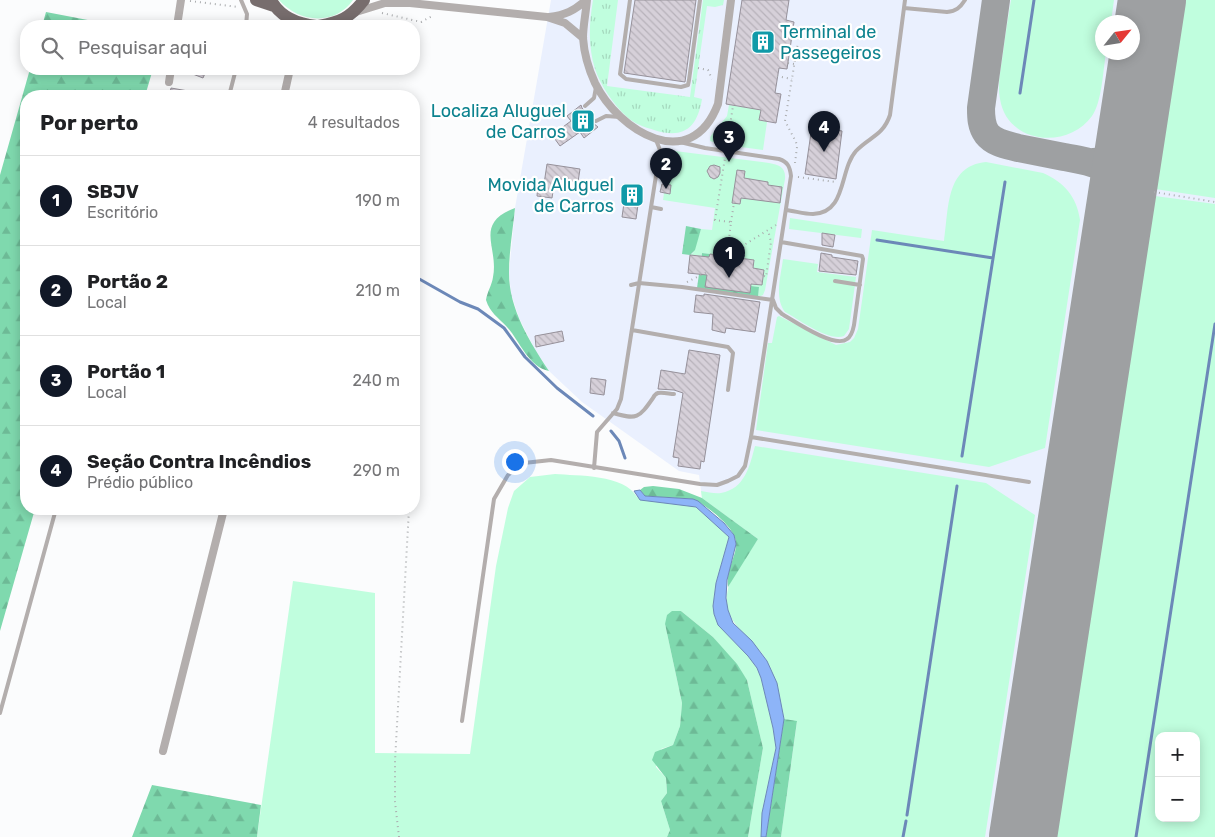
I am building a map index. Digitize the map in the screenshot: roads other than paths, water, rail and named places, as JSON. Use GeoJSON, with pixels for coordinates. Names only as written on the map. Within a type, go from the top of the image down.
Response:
{"type":"FeatureCollection","features":[{"type":"Feature","properties":{"kind":"main road"},"geometry":{"type":"LineString","coordinates":[[256,0],[272,3],[286,20]]}},
{"type":"Feature","properties":{"kind":"main road"},"geometry":{"type":"LineString","coordinates":[[341,20],[353,13],[364,0]]}},
{"type":"Feature","properties":{"kind":"street"},"geometry":{"type":"LineString","coordinates":[[178,20],[181,0]]}},
{"type":"Feature","properties":{"kind":"street"},"geometry":{"type":"LineString","coordinates":[[547,17],[563,15],[575,10],[586,0]]}},
{"type":"Feature","properties":{"kind":"street"},"geometry":{"type":"LineString","coordinates":[[586,0],[583,38],[588,62],[596,84],[620,118],[631,127],[656,140],[672,141],[684,139],[697,133],[713,117],[718,104],[731,0]]}},
{"type":"Feature","properties":{"kind":"street"},"geometry":{"type":"LineString","coordinates":[[353,13],[370,6],[407,1],[547,17],[565,23],[583,38]]}},
{"type":"Feature","properties":{"kind":"street"},"geometry":{"type":"LineString","coordinates":[[169,82],[170,75]]}},
{"type":"Feature","properties":{"kind":"street"},"geometry":{"type":"LineString","coordinates":[[285,90],[289,75]]}},
{"type":"Feature","properties":{"kind":"street"},"geometry":{"type":"LineString","coordinates":[[163,751],[222,515]]}},
{"type":"Feature","properties":{"kind":"lane"},"geometry":{"type":"LineString","coordinates":[[241,0],[245,8],[247,20]]}},
{"type":"Feature","properties":{"kind":"lane"},"geometry":{"type":"LineString","coordinates":[[630,0],[620,74],[623,77],[685,86],[689,80],[700,0]]}},
{"type":"Feature","properties":{"kind":"lane"},"geometry":{"type":"LineString","coordinates":[[786,210],[813,214],[824,211],[836,201],[846,170],[854,155],[882,131],[887,123],[890,115],[905,0]]}},
{"type":"Feature","properties":{"kind":"lane"},"geometry":{"type":"LineString","coordinates":[[904,8],[954,12],[965,0]]}},
{"type":"Feature","properties":{"kind":"lane"},"geometry":{"type":"LineString","coordinates":[[231,90],[235,75]]}},
{"type":"Feature","properties":{"kind":"lane"},"geometry":{"type":"LineString","coordinates":[[585,106],[594,98],[596,84]]}},
{"type":"Feature","properties":{"kind":"lane"},"geometry":{"type":"LineString","coordinates":[[596,121],[606,116],[620,118]]}},
{"type":"Feature","properties":{"kind":"lane"},"geometry":{"type":"LineString","coordinates":[[594,468],[597,432],[622,399],[660,150],[656,140]]}},
{"type":"Feature","properties":{"kind":"lane"},"geometry":{"type":"LineString","coordinates":[[462,721],[494,499],[508,475],[524,463],[551,460],[716,485],[738,476],[745,466],[782,242],[791,176],[790,169],[784,160],[672,141],[660,150]]}},
{"type":"Feature","properties":{"kind":"lane"},"geometry":{"type":"LineString","coordinates":[[651,207],[662,210]]}},
{"type":"Feature","properties":{"kind":"lane"},"geometry":{"type":"LineString","coordinates":[[773,300],[776,308],[782,314],[827,339],[836,342],[842,341],[852,334],[863,259],[860,255],[782,242]]}},
{"type":"Feature","properties":{"kind":"lane"},"geometry":{"type":"LineString","coordinates":[[835,281],[860,285]]}},
{"type":"Feature","properties":{"kind":"lane"},"geometry":{"type":"LineString","coordinates":[[630,285],[639,283],[682,287],[773,300]]}},
{"type":"Feature","properties":{"kind":"lane"},"geometry":{"type":"LineString","coordinates":[[632,330],[728,347],[733,353],[728,390]]}},
{"type":"Feature","properties":{"kind":"lane"},"geometry":{"type":"LineString","coordinates":[[613,413],[630,418],[636,417],[643,412],[655,395],[659,393],[674,394]]}},
{"type":"Feature","properties":{"kind":"lane"},"geometry":{"type":"LineString","coordinates":[[751,437],[1030,482]]}},
{"type":"Feature","properties":{"kind":"lane"},"geometry":{"type":"LineString","coordinates":[[0,713],[54,515]]}},
{"type":"Feature","properties":{"kind":"water"},"geometry":{"type":"Polygon","coordinates":[[[640,490],[645,496],[693,499],[698,501],[724,523],[734,535],[736,544],[727,580],[726,598],[728,610],[733,623],[752,641],[767,661],[777,683],[784,719],[766,837],[761,837],[762,813],[776,748],[773,728],[757,668],[718,625],[713,606],[716,583],[729,537],[696,507],[640,500],[634,491],[640,490]]]}},
{"type":"Feature","properties":{"kind":"waterway"},"geometry":{"type":"LineString","coordinates":[[1020,93],[1034,0]]}},
{"type":"Feature","properties":{"kind":"waterway"},"geometry":{"type":"LineString","coordinates":[[962,456],[1005,182]]}},
{"type":"Feature","properties":{"kind":"waterway"},"geometry":{"type":"LineString","coordinates":[[877,240],[993,258]]}},
{"type":"Feature","properties":{"kind":"waterway"},"geometry":{"type":"LineString","coordinates":[[420,279],[460,302],[478,309],[504,328],[525,357],[557,388],[593,416]]}},
{"type":"Feature","properties":{"kind":"waterway"},"geometry":{"type":"LineString","coordinates":[[1136,837],[1215,324]]}},
{"type":"Feature","properties":{"kind":"waterway"},"geometry":{"type":"LineString","coordinates":[[611,431],[619,441],[625,458]]}},
{"type":"Feature","properties":{"kind":"waterway"},"geometry":{"type":"LineString","coordinates":[[907,815],[957,486]]}},
{"type":"Feature","properties":{"kind":"waterway"},"geometry":{"type":"LineString","coordinates":[[903,837],[906,821]]}},
{"type":"Feature","properties":{"kind":"place","name":"Terminal de Passegeiros"},"geometry":{"type":"Point","coordinates":[763,42]}},
{"type":"Feature","properties":{"kind":"place","name":"Localiza Aluguel de Carros"},"geometry":{"type":"Point","coordinates":[583,121]}},
{"type":"Feature","properties":{"kind":"place","name":"Seção Contra Incêndios"},"geometry":{"type":"Point","coordinates":[824,152]}},
{"type":"Feature","properties":{"kind":"place","name":"Portão 1"},"geometry":{"type":"Point","coordinates":[729,162]}},
{"type":"Feature","properties":{"kind":"place","name":"Portão 2"},"geometry":{"type":"Point","coordinates":[666,189]}},
{"type":"Feature","properties":{"kind":"place","name":"Movida Aluguel de Carros"},"geometry":{"type":"Point","coordinates":[632,195]}},
{"type":"Feature","properties":{"kind":"place","name":"SBJV"},"geometry":{"type":"Point","coordinates":[729,278]}}]}
